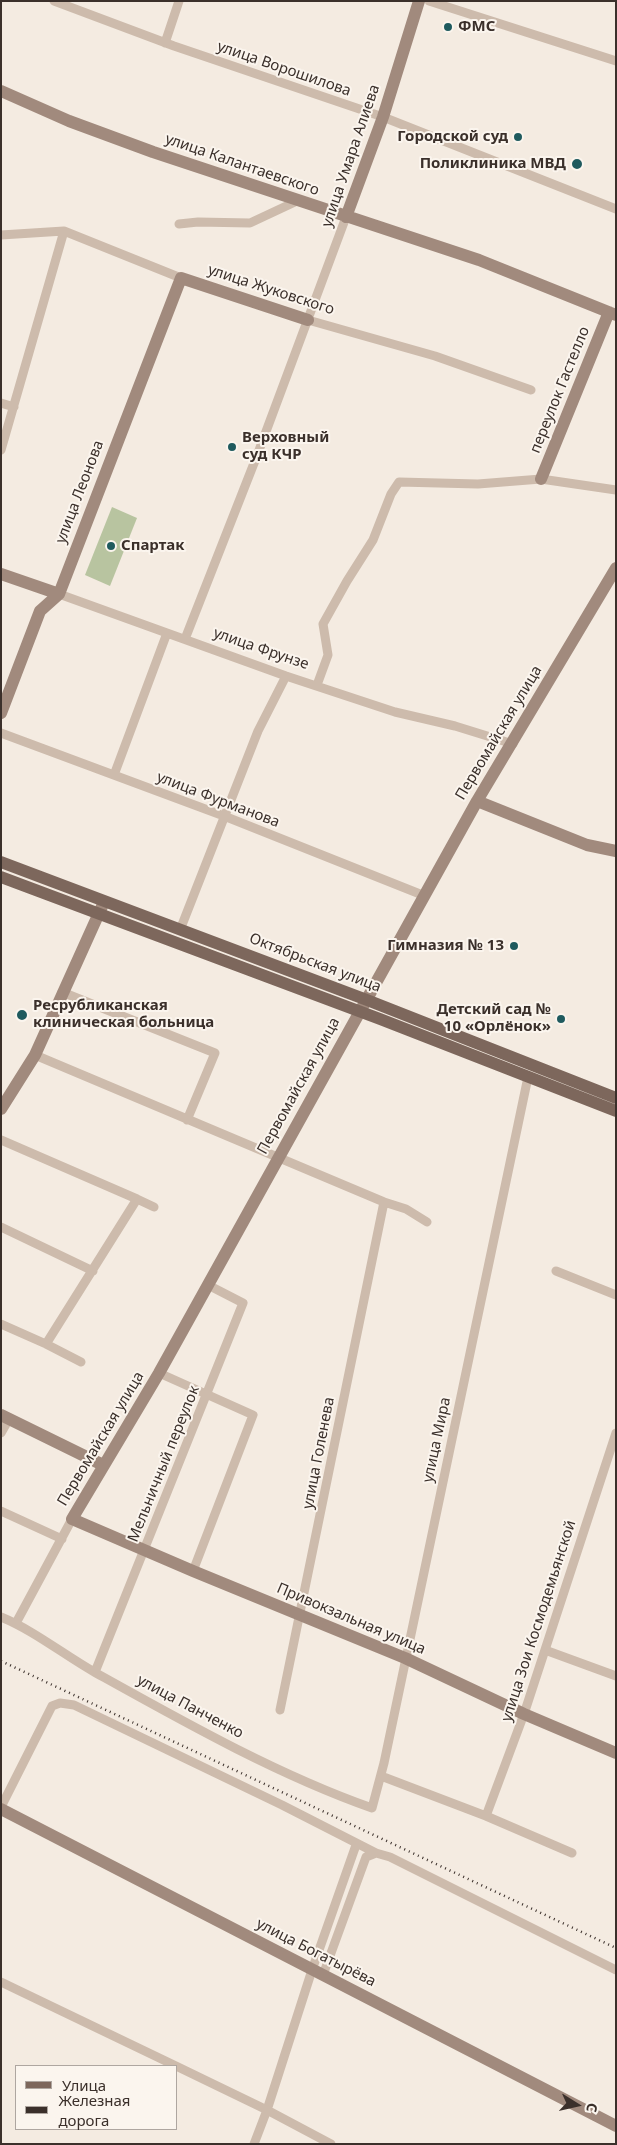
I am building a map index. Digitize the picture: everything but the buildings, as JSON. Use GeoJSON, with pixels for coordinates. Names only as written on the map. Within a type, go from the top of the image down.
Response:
{"type":"FeatureCollection","features":[{"type":"Feature","properties":{"kind":"main road","name":"Октябрьская улица"},"geometry":{"type":"LineString","coordinates":[[1,862],[367,1000],[616,1098]]}},
{"type":"Feature","properties":{"kind":"main road","name":"Октябрьская улица"},"geometry":{"type":"LineString","coordinates":[[1,877],[616,1111]]}},
{"type":"Feature","properties":{"kind":"street","name":"улица Ворошилова"},"geometry":{"type":"LineString","coordinates":[[54,1],[165,42],[382,117],[616,209]]}},
{"type":"Feature","properties":{"kind":"street"},"geometry":{"type":"LineString","coordinates":[[165,42],[179,1]]}},
{"type":"Feature","properties":{"kind":"street","name":"улица Умара Алиева"},"geometry":{"type":"LineString","coordinates":[[185,639],[346,217],[382,117],[419,1]]}},
{"type":"Feature","properties":{"kind":"street"},"geometry":{"type":"LineString","coordinates":[[429,1],[616,61]]}},
{"type":"Feature","properties":{"kind":"street","name":"улица Калантаевского"},"geometry":{"type":"LineString","coordinates":[[1,91],[144,149],[480,260],[612,314]]}},
{"type":"Feature","properties":{"kind":"street"},"geometry":{"type":"LineString","coordinates":[[179,224],[198,222],[250,223],[297,201]]}},
{"type":"Feature","properties":{"kind":"street"},"geometry":{"type":"LineString","coordinates":[[1,450],[64,231]]}},
{"type":"Feature","properties":{"kind":"street","name":"улица Жуковского"},"geometry":{"type":"LineString","coordinates":[[1,235],[64,231],[181,278],[308,320],[435,356],[531,390]]}},
{"type":"Feature","properties":{"kind":"street","name":"улица Леонова"},"geometry":{"type":"LineString","coordinates":[[1,713],[40,611],[59,594],[181,278]]}},
{"type":"Feature","properties":{"kind":"street","name":"переулок Гастелло"},"geometry":{"type":"LineString","coordinates":[[541,479],[612,314]]}},
{"type":"Feature","properties":{"kind":"street"},"geometry":{"type":"LineString","coordinates":[[1,403],[14,407]]}},
{"type":"Feature","properties":{"kind":"street"},"geometry":{"type":"LineString","coordinates":[[317,685],[328,655],[323,624],[373,540],[391,494],[399,482],[478,484],[541,479],[616,490]]}},
{"type":"Feature","properties":{"kind":"street","name":"Первомайская улица"},"geometry":{"type":"LineString","coordinates":[[16,1623],[72,1519],[159,1373],[477,800],[616,568]]}},
{"type":"Feature","properties":{"kind":"street","name":"улица Фрунзе"},"geometry":{"type":"LineString","coordinates":[[1,574],[286,676],[395,712],[455,726],[512,744]]}},
{"type":"Feature","properties":{"kind":"street"},"geometry":{"type":"LineString","coordinates":[[114,775],[168,633]]}},
{"type":"Feature","properties":{"kind":"street"},"geometry":{"type":"LineString","coordinates":[[180,930],[258,730],[286,676]]}},
{"type":"Feature","properties":{"kind":"street","name":"улица Фурманова"},"geometry":{"type":"LineString","coordinates":[[1,733],[224,816],[425,896]]}},
{"type":"Feature","properties":{"kind":"street"},"geometry":{"type":"LineString","coordinates":[[477,800],[587,845],[616,851]]}},
{"type":"Feature","properties":{"kind":"street"},"geometry":{"type":"LineString","coordinates":[[1,1109],[35,1055],[104,902]]}},
{"type":"Feature","properties":{"kind":"street"},"geometry":{"type":"LineString","coordinates":[[62,992],[214,1053],[187,1120]]}},
{"type":"Feature","properties":{"kind":"street"},"geometry":{"type":"LineString","coordinates":[[35,1055],[187,1120],[279,1156],[384,1202],[406,1209],[427,1222]]}},
{"type":"Feature","properties":{"kind":"street","name":"улица Мира"},"geometry":{"type":"LineString","coordinates":[[372,1808],[528,1077]]}},
{"type":"Feature","properties":{"kind":"street"},"geometry":{"type":"LineString","coordinates":[[1,1140],[154,1207]]}},
{"type":"Feature","properties":{"kind":"street"},"geometry":{"type":"LineString","coordinates":[[46,1344],[137,1200]]}},
{"type":"Feature","properties":{"kind":"street","name":"улица Голенева"},"geometry":{"type":"LineString","coordinates":[[280,1710],[384,1202]]}},
{"type":"Feature","properties":{"kind":"street"},"geometry":{"type":"LineString","coordinates":[[1,1227],[93,1271]]}},
{"type":"Feature","properties":{"kind":"street"},"geometry":{"type":"LineString","coordinates":[[556,1271],[616,1294]]}},
{"type":"Feature","properties":{"kind":"street","name":"Мельничный переулок"},"geometry":{"type":"LineString","coordinates":[[95,1672],[243,1303],[208,1285]]}},
{"type":"Feature","properties":{"kind":"street"},"geometry":{"type":"LineString","coordinates":[[1,1324],[81,1362]]}},
{"type":"Feature","properties":{"kind":"street"},"geometry":{"type":"LineString","coordinates":[[159,1373],[253,1415],[192,1571]]}},
{"type":"Feature","properties":{"kind":"street"},"geometry":{"type":"LineString","coordinates":[[1,1433],[5,1417],[103,1465]]}},
{"type":"Feature","properties":{"kind":"street","name":"улица Зои Космодемьянской"},"geometry":{"type":"LineString","coordinates":[[486,1816],[524,1714],[616,1433]]}},
{"type":"Feature","properties":{"kind":"street"},"geometry":{"type":"LineString","coordinates":[[1,1511],[62,1539]]}},
{"type":"Feature","properties":{"kind":"street","name":"Привокзальная улица"},"geometry":{"type":"LineString","coordinates":[[72,1519],[192,1571],[405,1658],[524,1714],[616,1753]]}},
{"type":"Feature","properties":{"kind":"street","name":"улица Панченко"},"geometry":{"type":"LineString","coordinates":[[1,1617],[16,1623],[95,1672],[263,1762],[337,1795],[372,1808]]}},
{"type":"Feature","properties":{"kind":"street"},"geometry":{"type":"LineString","coordinates":[[545,1650],[616,1676]]}},
{"type":"Feature","properties":{"kind":"street"},"geometry":{"type":"LineString","coordinates":[[1,1808],[52,1706],[60,1703],[74,1705],[282,1805],[356,1845],[390,1857],[616,1970]]}},
{"type":"Feature","properties":{"kind":"street"},"geometry":{"type":"LineString","coordinates":[[380,1776],[486,1816],[572,1853]]}},
{"type":"Feature","properties":{"kind":"street","name":"улица Богатырёва"},"geometry":{"type":"LineString","coordinates":[[1,1808],[616,2126]]}},
{"type":"Feature","properties":{"kind":"street"},"geometry":{"type":"LineString","coordinates":[[318,1972],[356,1845]]}},
{"type":"Feature","properties":{"kind":"street"},"geometry":{"type":"LineString","coordinates":[[254,2144],[318,1972],[366,1857],[376,1853]]}},
{"type":"Feature","properties":{"kind":"street"},"geometry":{"type":"LineString","coordinates":[[1,1982],[174,2065]]}},
{"type":"Feature","properties":{"kind":"street"},"geometry":{"type":"LineString","coordinates":[[178,2067],[267,2110],[331,2144]]}},
{"type":"Feature","properties":{"kind":"green space","name":"Спартак"},"geometry":{"type":"Polygon","coordinates":[[[112,507],[137,518],[110,586],[85,575],[112,507]]]}},
{"type":"Feature","properties":{"kind":"railway"},"geometry":{"type":"LineString","coordinates":[[1,1661],[616,1948]]}},
{"type":"Feature","properties":{"kind":"place","name":"ФМС"},"geometry":{"type":"Point","coordinates":[448,27]}},
{"type":"Feature","properties":{"kind":"place","name":"Городской суд"},"geometry":{"type":"Point","coordinates":[518,137]}},
{"type":"Feature","properties":{"kind":"place","name":"Поликлиника МВД"},"geometry":{"type":"Point","coordinates":[577,164]}},
{"type":"Feature","properties":{"kind":"place","name":"Верховный суд КЧР"},"geometry":{"type":"Point","coordinates":[232,447]}},
{"type":"Feature","properties":{"kind":"place","name":"Спартак"},"geometry":{"type":"Point","coordinates":[111,546]}},
{"type":"Feature","properties":{"kind":"place","name":"Гимназия № 13"},"geometry":{"type":"Point","coordinates":[514,946]}},
{"type":"Feature","properties":{"kind":"place","name":"Ресрубликанская клиническая больница"},"geometry":{"type":"Point","coordinates":[22,1015]}},
{"type":"Feature","properties":{"kind":"place","name":"Детский сад № 10 «Орлёнок»"},"geometry":{"type":"Point","coordinates":[561,1019]}}]}
